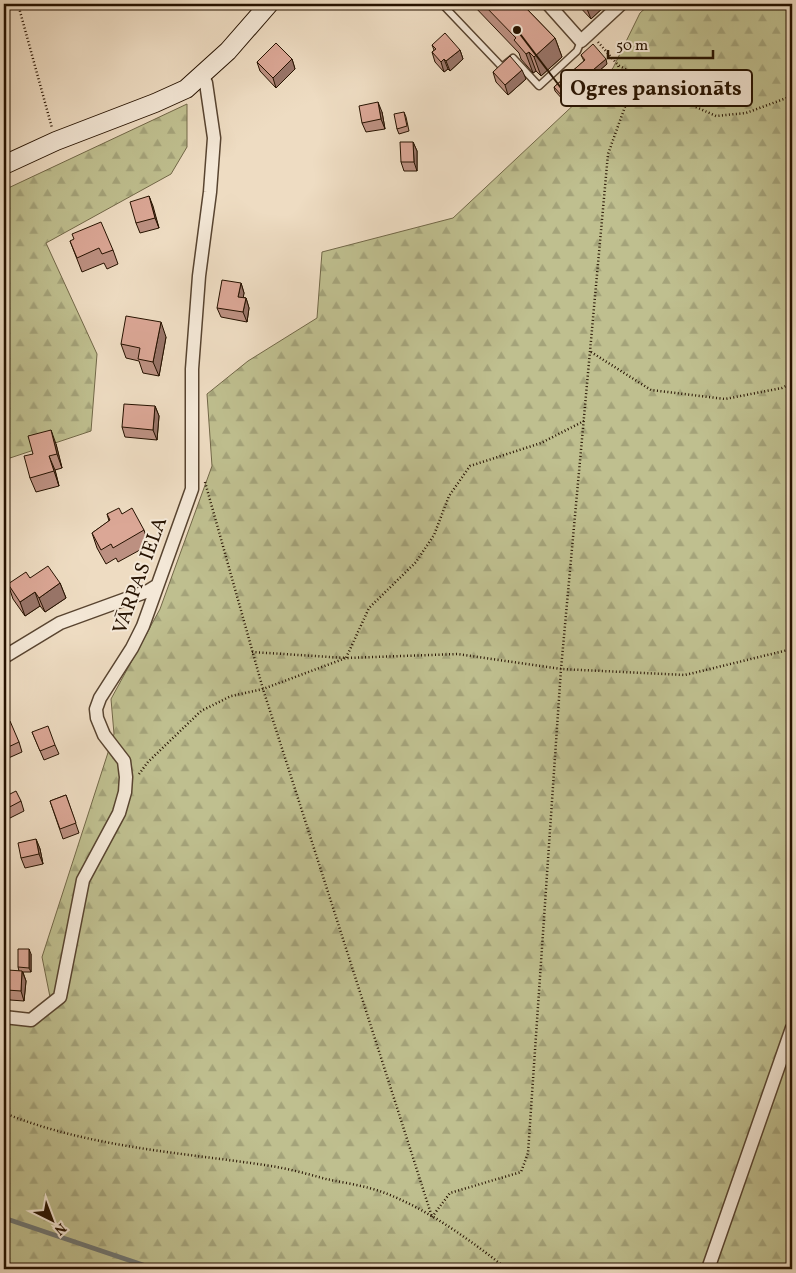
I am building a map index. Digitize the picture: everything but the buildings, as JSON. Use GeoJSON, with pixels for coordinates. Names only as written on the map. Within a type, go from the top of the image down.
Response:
{"type":"FeatureCollection","features":[{"type":"Feature","properties":{"kind":"main road"},"geometry":{"type":"LineString","coordinates":[[4,165],[56,141],[186,89],[202,76],[269,4]]}},
{"type":"Feature","properties":{"kind":"street"},"geometry":{"type":"LineString","coordinates":[[548,4],[586,37],[622,4]]}},
{"type":"Feature","properties":{"kind":"street","name":"VĀRPAS IELA"},"geometry":{"type":"LineString","coordinates":[[4,1017],[31,1020],[60,997],[83,880],[119,813],[125,792],[124,761],[104,735],[96,709],[100,698],[132,648],[143,626],[192,489],[191,379],[199,276],[210,192],[214,138],[206,83],[202,76]]}},
{"type":"Feature","properties":{"kind":"street"},"geometry":{"type":"LineString","coordinates":[[4,657],[60,623],[156,586]]}},
{"type":"Feature","properties":{"kind":"street"},"geometry":{"type":"LineString","coordinates":[[708,1269],[792,1028]]}},
{"type":"Feature","properties":{"kind":"lane"},"geometry":{"type":"LineString","coordinates":[[442,4],[502,67],[513,58],[539,86],[577,51],[586,37]]}},
{"type":"Feature","properties":{"kind":"path"},"geometry":{"type":"LineString","coordinates":[[18,4],[56,141]]}},
{"type":"Feature","properties":{"kind":"path"},"geometry":{"type":"LineString","coordinates":[[586,37],[618,65],[687,103],[716,116],[746,113],[792,96]]}},
{"type":"Feature","properties":{"kind":"path"},"geometry":{"type":"LineString","coordinates":[[432,1217],[450,1193],[521,1172],[528,1153],[561,668],[608,154],[627,101],[618,65]]}},
{"type":"Feature","properties":{"kind":"path"},"geometry":{"type":"LineString","coordinates":[[591,352],[651,390],[725,399],[782,388],[792,383]]}},
{"type":"Feature","properties":{"kind":"path"},"geometry":{"type":"LineString","coordinates":[[138,776],[148,762],[201,712],[231,696],[263,689],[346,658],[369,608],[416,562],[434,535],[448,496],[470,466],[541,443],[584,421]]}},
{"type":"Feature","properties":{"kind":"path"},"geometry":{"type":"LineString","coordinates":[[193,467],[207,483],[263,689],[432,1217]]}},
{"type":"Feature","properties":{"kind":"path"},"geometry":{"type":"LineString","coordinates":[[252,652],[346,658],[457,654],[561,668],[685,675],[792,649]]}},
{"type":"Feature","properties":{"kind":"path"},"geometry":{"type":"LineString","coordinates":[[4,1113],[25,1122],[105,1143],[153,1152],[273,1166],[384,1193],[432,1217],[476,1244],[507,1269]]}},
{"type":"Feature","properties":{"kind":"green space"},"geometry":{"type":"Polygon","coordinates":[[[650,4],[792,4],[792,1269],[4,1269],[4,1022],[52,1007],[42,957],[114,734],[111,699],[160,609],[212,466],[207,394],[248,361],[317,318],[322,252],[453,218],[613,68],[640,13],[650,4]]]}},
{"type":"Feature","properties":{"kind":"green space"},"geometry":{"type":"Polygon","coordinates":[[[187,104],[187,147],[171,174],[46,243],[97,354],[91,431],[4,460],[4,190],[187,104]]]}},
{"type":"Feature","properties":{"kind":"waterway"},"geometry":{"type":"LineString","coordinates":[[4,1218],[155,1269]]}},
{"type":"Feature","properties":{"kind":"place","name":"Ogres pansionāts"},"geometry":{"type":"Point","coordinates":[517,30]}}]}
